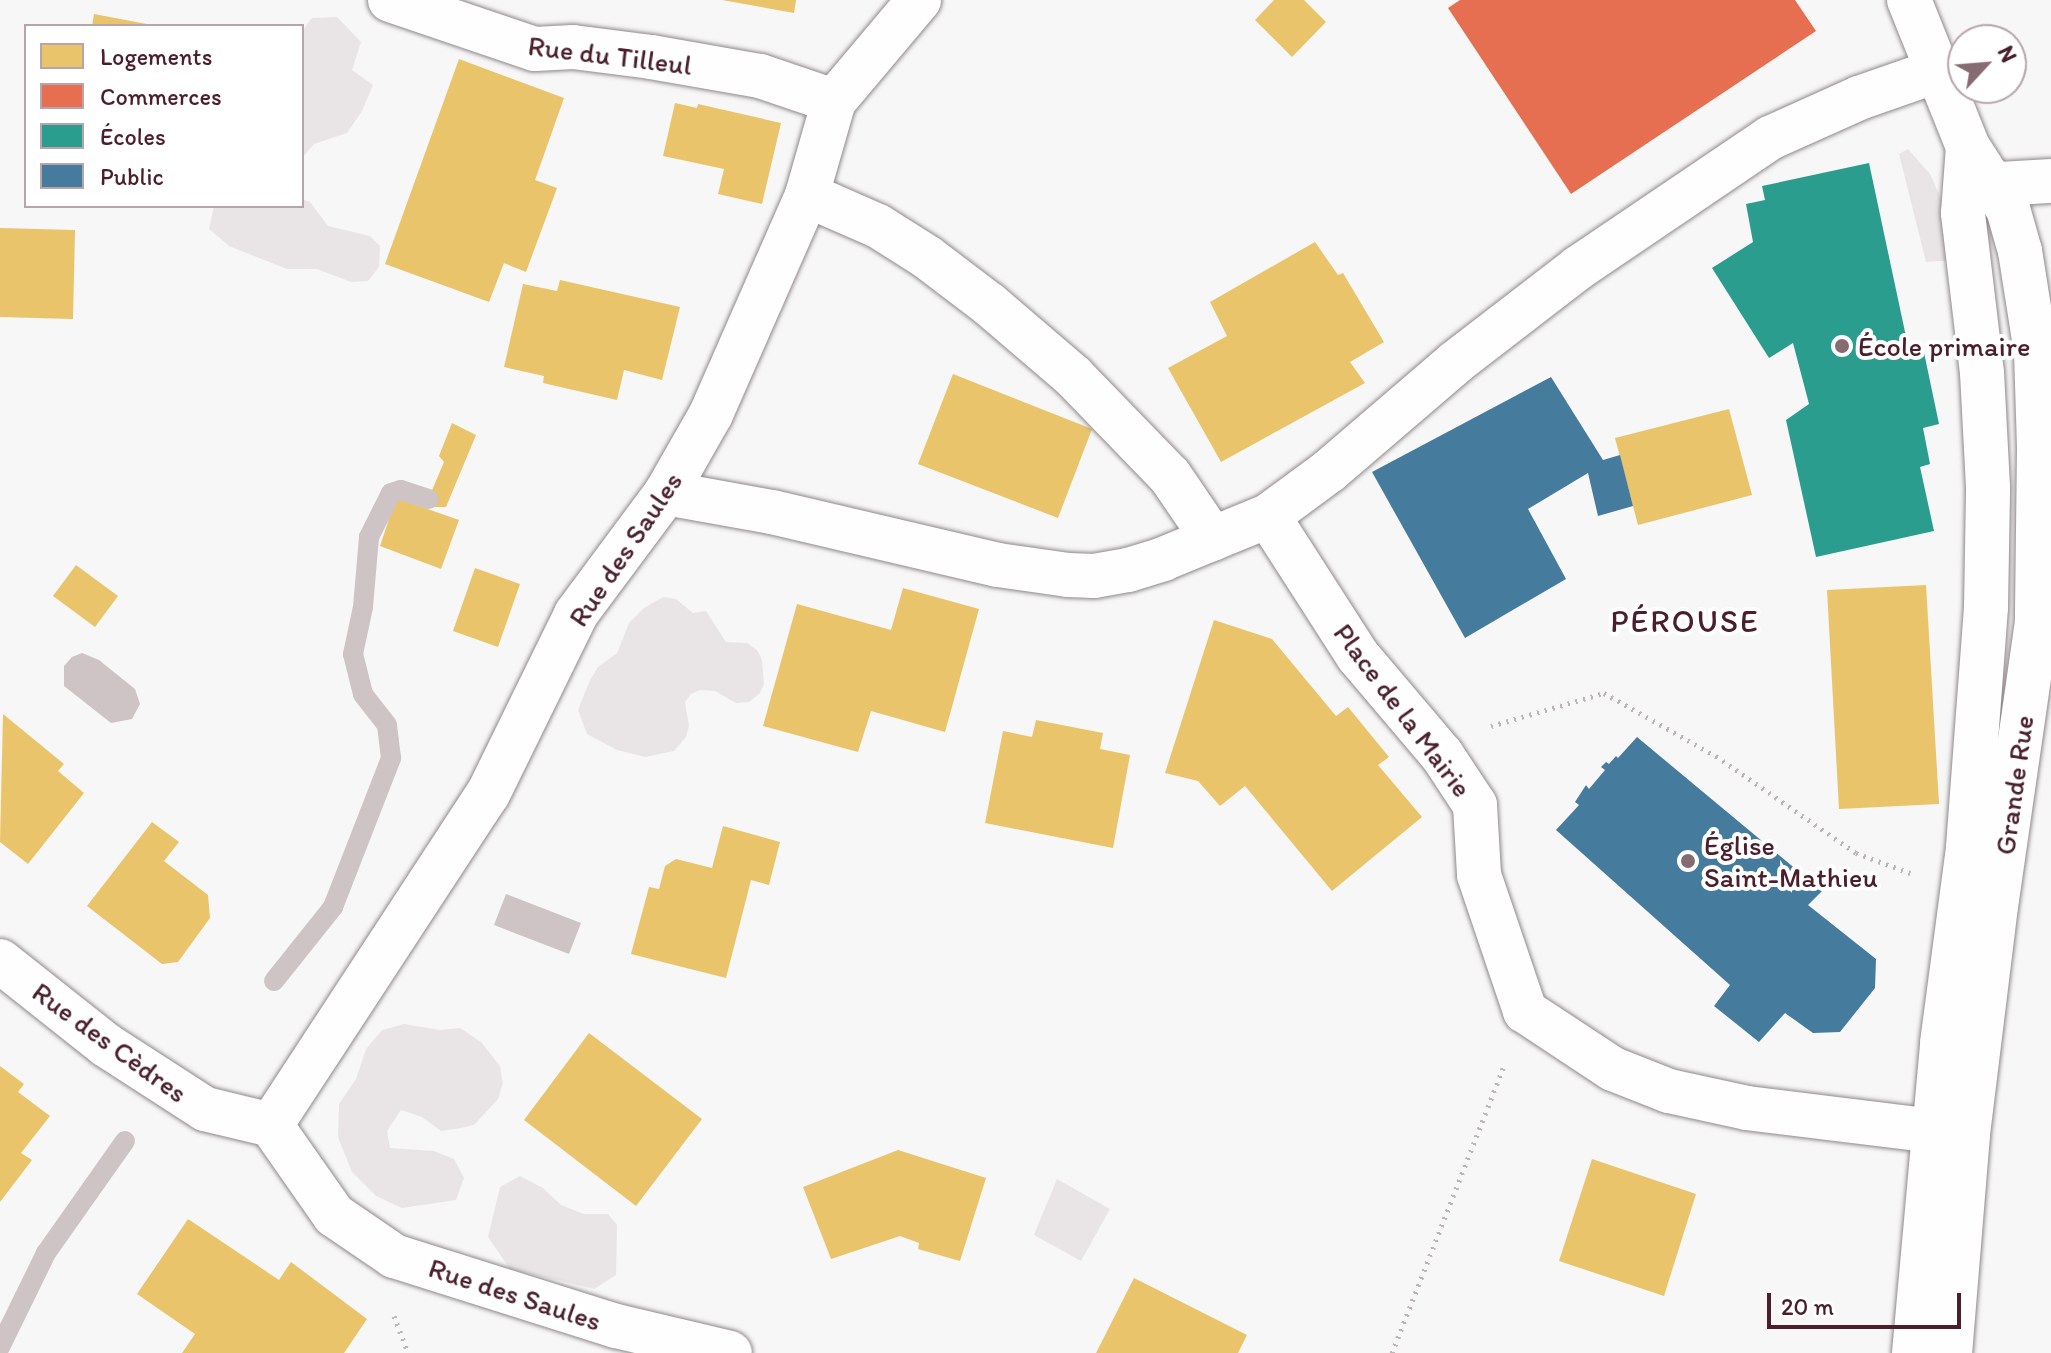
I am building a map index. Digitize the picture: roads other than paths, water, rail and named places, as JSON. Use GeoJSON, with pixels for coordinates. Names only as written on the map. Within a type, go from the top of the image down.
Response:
{"type":"FeatureCollection","features":[{"type":"Feature","properties":{"kind":"street","name":"Rue du Tilleul"},"geometry":{"type":"LineString","coordinates":[[390,0],[535,49],[573,47],[651,57],[760,76],[834,101]]}},
{"type":"Feature","properties":{"kind":"street","name":"Rue des Saules"},"geometry":{"type":"LineString","coordinates":[[730,1353],[616,1326],[394,1256],[334,1215],[271,1125],[488,794],[576,614],[666,493],[711,414],[807,195],[834,101],[919,0]]}},
{"type":"Feature","properties":{"kind":"street","name":"Grande Rue"},"geometry":{"type":"LineString","coordinates":[[1909,0],[1939,70],[1975,172],[2008,209],[2020,251],[2036,352],[2041,526],[2037,622],[1976,1072],[1950,1353]]}},
{"type":"Feature","properties":{"kind":"street"},"geometry":{"type":"LineString","coordinates":[[666,493],[772,512],[998,565],[1094,576],[1128,570],[1268,516],[1329,471],[1456,362],[1578,268],[1757,146],[1859,98],[1939,70]]}},
{"type":"Feature","properties":{"kind":"street"},"geometry":{"type":"LineString","coordinates":[[1914,1353],[1933,1131],[1968,847],[1986,607],[1988,487],[1982,373],[1963,213],[1975,172],[2051,181]]}},
{"type":"Feature","properties":{"kind":"street"},"geometry":{"type":"LineString","coordinates":[[807,195],[878,226],[989,304],[1073,376],[1170,476],[1213,539]]}},
{"type":"Feature","properties":{"kind":"street","name":"Place de la Mairie"},"geometry":{"type":"LineString","coordinates":[[1268,516],[1358,656],[1442,755],[1475,805],[1479,875],[1525,1011],[1613,1069],[1669,1091],[1747,1108],[1933,1131]]}},
{"type":"Feature","properties":{"kind":"street","name":"Rue des Cèdres"},"geometry":{"type":"LineString","coordinates":[[0,961],[106,1045],[205,1109],[271,1125]]}},
{"type":"Feature","properties":{"kind":"waterway"},"geometry":{"type":"LineString","coordinates":[[274,981],[333,907],[391,758],[387,725],[363,694],[353,654],[363,607],[369,537],[391,493],[401,490],[429,499]]}},
{"type":"Feature","properties":{"kind":"waterway"},"geometry":{"type":"LineString","coordinates":[[0,1347],[46,1253],[125,1141]]}},
{"type":"Feature","properties":{"kind":"place","name":"École primaire"},"geometry":{"type":"Point","coordinates":[1842,346]}},
{"type":"Feature","properties":{"kind":"place","name":"Église Saint-Mathieu"},"geometry":{"type":"Point","coordinates":[1688,861]}},
{"type":"Feature","properties":{"kind":"district","name":"PÉROUSE"},"geometry":{"type":"Point","coordinates":[1685,621]}}]}
